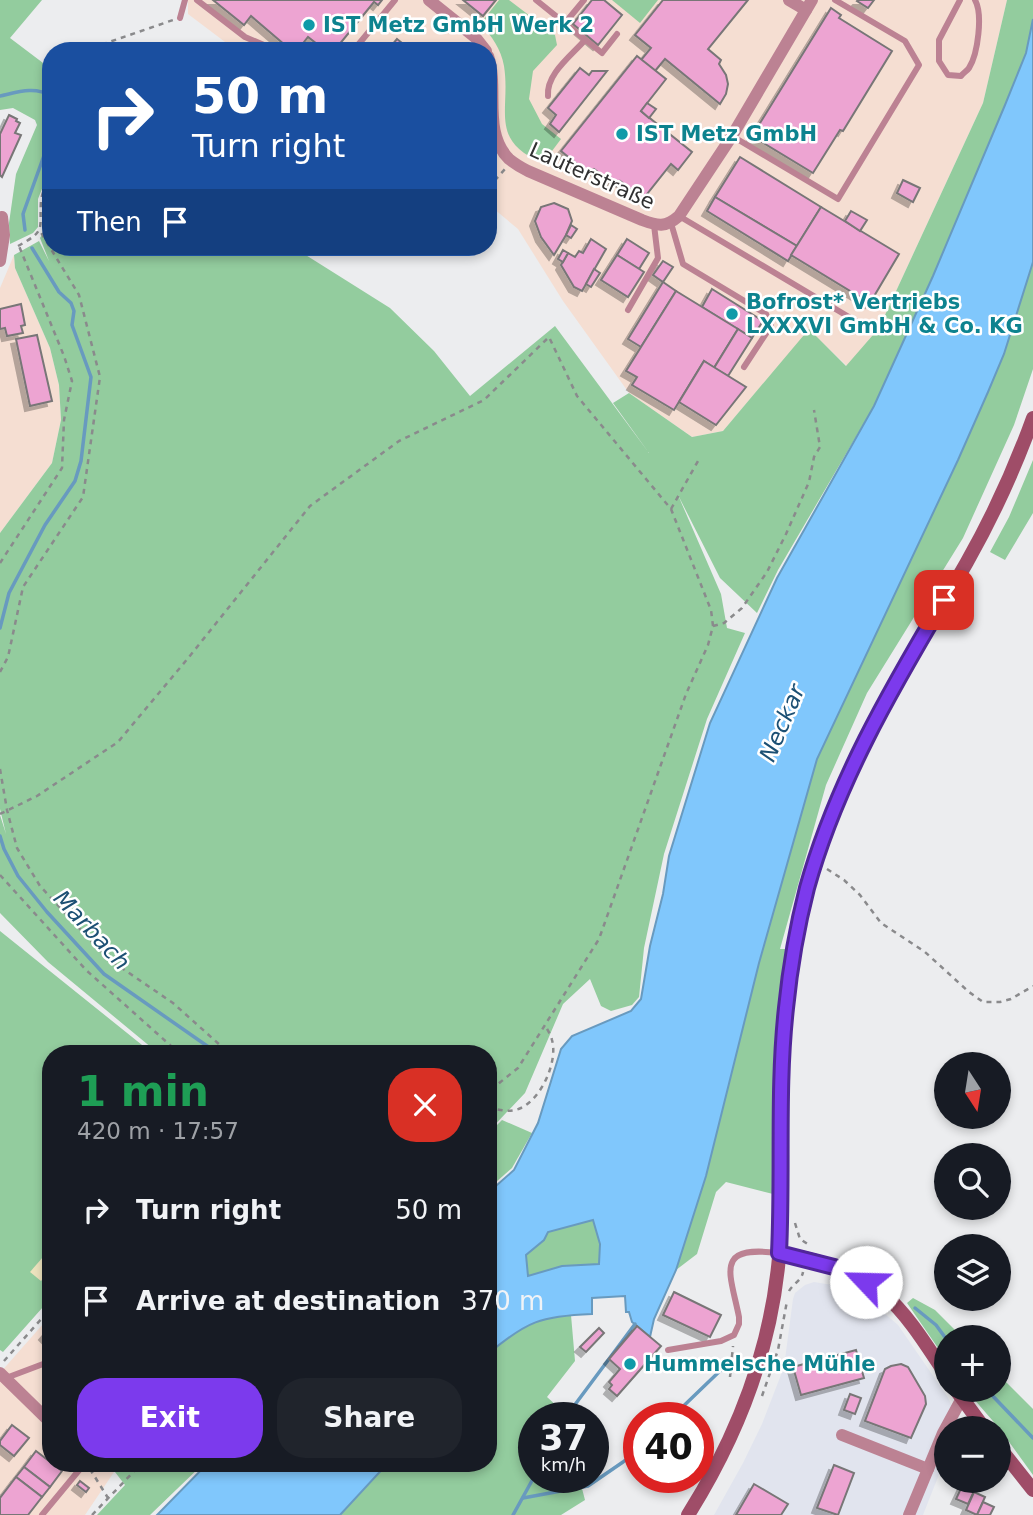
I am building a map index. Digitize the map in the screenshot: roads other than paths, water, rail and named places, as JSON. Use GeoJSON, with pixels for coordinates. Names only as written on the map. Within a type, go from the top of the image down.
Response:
{"type":"FeatureCollection","features":[{"type":"Feature","properties":{"kind":"street"},"geometry":{"type":"LineString","coordinates":[[429,0],[479,42]]}},
{"type":"Feature","properties":{"kind":"street"},"geometry":{"type":"LineString","coordinates":[[789,0],[809,5]]}},
{"type":"Feature","properties":{"kind":"street","name":"Lauterstraße"},"geometry":{"type":"LineString","coordinates":[[497,140],[511,161],[528,172],[654,225],[675,220],[732,136],[809,5]]}},
{"type":"Feature","properties":{"kind":"street"},"geometry":{"type":"LineString","coordinates":[[1,257],[4,235],[2,217]]}},
{"type":"Feature","properties":{"kind":"street"},"geometry":{"type":"LineString","coordinates":[[688,1515],[722,1455],[754,1377],[770,1320],[779,1253],[783,1036],[794,949],[808,886],[829,822],[856,758],[899,676],[978,541],[1007,482],[1033,418]]}},
{"type":"Feature","properties":{"kind":"street"},"geometry":{"type":"LineString","coordinates":[[779,1253],[834,1267],[881,1292],[910,1323],[934,1357]]}},
{"type":"Feature","properties":{"kind":"street"},"geometry":{"type":"LineString","coordinates":[[2,1372],[42,1414]]}},
{"type":"Feature","properties":{"kind":"street"},"geometry":{"type":"LineString","coordinates":[[909,1515],[956,1402]]}},
{"type":"Feature","properties":{"kind":"street"},"geometry":{"type":"LineString","coordinates":[[965,1402],[976,1416]]}},
{"type":"Feature","properties":{"kind":"street"},"geometry":{"type":"LineString","coordinates":[[842,1435],[928,1469]]}},
{"type":"Feature","properties":{"kind":"street"},"geometry":{"type":"LineString","coordinates":[[1011,1462],[1033,1490]]}},
{"type":"Feature","properties":{"kind":"lane"},"geometry":{"type":"LineString","coordinates":[[180,18],[185,0]]}},
{"type":"Feature","properties":{"kind":"lane"},"geometry":{"type":"LineString","coordinates":[[197,0],[246,37],[257,42]]}},
{"type":"Feature","properties":{"kind":"lane"},"geometry":{"type":"LineString","coordinates":[[360,42],[395,0]]}},
{"type":"Feature","properties":{"kind":"lane"},"geometry":{"type":"LineString","coordinates":[[536,0],[602,53],[617,34]]}},
{"type":"Feature","properties":{"kind":"lane"},"geometry":{"type":"LineString","coordinates":[[565,23],[584,0]]}},
{"type":"Feature","properties":{"kind":"lane"},"geometry":{"type":"LineString","coordinates":[[732,136],[838,199],[919,65],[905,41],[835,0]]}},
{"type":"Feature","properties":{"kind":"lane"},"geometry":{"type":"LineString","coordinates":[[960,0],[939,40],[939,61],[948,75],[961,76],[970,67],[979,38],[979,8],[975,0]]}},
{"type":"Feature","properties":{"kind":"lane"},"geometry":{"type":"LineString","coordinates":[[548,96],[553,75],[585,40]]}},
{"type":"Feature","properties":{"kind":"lane"},"geometry":{"type":"LineString","coordinates":[[675,220],[859,323]]}},
{"type":"Feature","properties":{"kind":"lane"},"geometry":{"type":"LineString","coordinates":[[675,220],[682,264],[766,314],[771,326],[744,367]]}},
{"type":"Feature","properties":{"kind":"lane"},"geometry":{"type":"LineString","coordinates":[[628,310],[658,258],[654,225]]}},
{"type":"Feature","properties":{"kind":"lane"},"geometry":{"type":"LineString","coordinates":[[668,1350],[721,1341],[734,1335],[739,1317],[730,1275],[731,1262],[747,1252],[779,1253]]}},
{"type":"Feature","properties":{"kind":"lane"},"geometry":{"type":"LineString","coordinates":[[2,1372],[42,1363]]}},
{"type":"Feature","properties":{"kind":"lane"},"geometry":{"type":"LineString","coordinates":[[42,1515],[78,1472]]}},
{"type":"Feature","properties":{"kind":"water","name":"Neckar"},"geometry":{"type":"Polygon","coordinates":[[[1033,19],[1033,262],[1004,354],[988,392],[817,759],[759,963],[706,1176],[676,1270],[654,1319],[650,1337],[632,1322],[629,1312],[626,1312],[625,1296],[592,1298],[592,1314],[560,1316],[536,1322],[497,1347],[497,1185],[514,1170],[538,1123],[561,1049],[572,1036],[631,1011],[641,999],[669,856],[710,723],[777,578],[874,406],[933,276],[1026,53],[1033,19]],[[593,1220],[548,1232],[544,1240],[526,1255],[528,1276],[562,1266],[599,1264],[600,1244],[593,1220]]]}},
{"type":"Feature","properties":{"kind":"water"},"geometry":{"type":"Polygon","coordinates":[[[199,1472],[380,1472],[340,1515],[157,1515],[199,1472]]]}},
{"type":"Feature","properties":{"kind":"waterway","name":"Marbach"},"geometry":{"type":"LineString","coordinates":[[0,96],[42,92]]}},
{"type":"Feature","properties":{"kind":"waterway","name":"Marbach"},"geometry":{"type":"LineString","coordinates":[[25,230],[23,214],[42,161]]}},
{"type":"Feature","properties":{"kind":"waterway","name":"Marbach"},"geometry":{"type":"LineString","coordinates":[[0,628],[9,593],[45,525],[75,481],[81,461],[91,377],[72,325],[74,311],[71,303],[59,292],[32,248]]}},
{"type":"Feature","properties":{"kind":"waterway","name":"Marbach"},"geometry":{"type":"LineString","coordinates":[[0,836],[18,876],[104,974],[206,1045]]}},
{"type":"Feature","properties":{"kind":"waterway"},"geometry":{"type":"LineString","coordinates":[[915,1308],[936,1325]]}},
{"type":"Feature","properties":{"kind":"waterway"},"geometry":{"type":"LineString","coordinates":[[577,1402],[635,1324]]}},
{"type":"Feature","properties":{"kind":"waterway"},"geometry":{"type":"LineString","coordinates":[[688,1402],[723,1368]]}},
{"type":"Feature","properties":{"kind":"waterway"},"geometry":{"type":"LineString","coordinates":[[998,1402],[1033,1438]]}},
{"type":"Feature","properties":{"kind":"waterway"},"geometry":{"type":"LineString","coordinates":[[523,1498],[588,1486],[623,1462]]}},
{"type":"Feature","properties":{"kind":"waterway"},"geometry":{"type":"LineString","coordinates":[[513,1515],[525,1493]]}},
{"type":"Feature","properties":{"kind":"place","name":"IST Metz GmbH Werk 2"},"geometry":{"type":"Point","coordinates":[309,25]}},
{"type":"Feature","properties":{"kind":"place","name":"IST Metz GmbH"},"geometry":{"type":"Point","coordinates":[622,134]}},
{"type":"Feature","properties":{"kind":"place","name":"Bofrost* Vertriebs LXXXVI GmbH & Co. KG"},"geometry":{"type":"Point","coordinates":[732,314]}},
{"type":"Feature","properties":{"kind":"place","name":"Hummelsche Mühle"},"geometry":{"type":"Point","coordinates":[630,1364]}}]}
